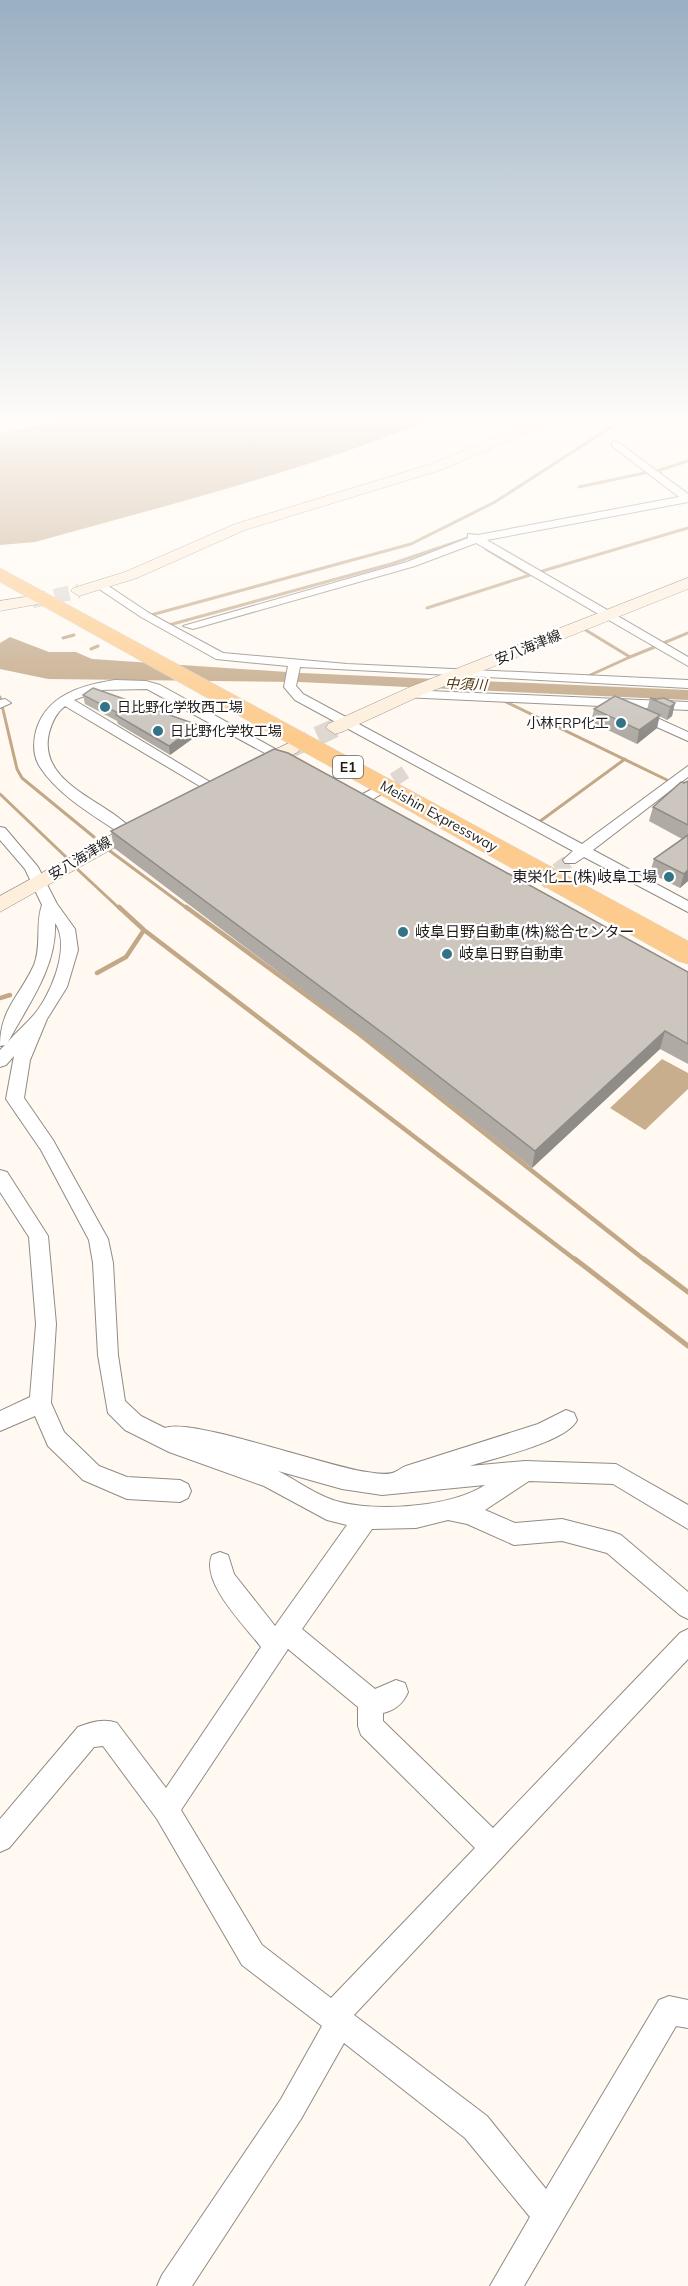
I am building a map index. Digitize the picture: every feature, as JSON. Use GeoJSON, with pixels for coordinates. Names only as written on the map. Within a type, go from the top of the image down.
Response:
{"type":"FeatureCollection","features":[{"type":"Feature","properties":{"kind":"highway","name":"Meishin Expressway"},"geometry":{"type":"LineString","coordinates":[[9,572],[688,935]]}},
{"type":"Feature","properties":{"kind":"highway","name":"Meishin Expressway"},"geometry":{"type":"LineString","coordinates":[[9,572],[688,954]]}},
{"type":"Feature","properties":{"kind":"street"},"geometry":{"type":"LineString","coordinates":[[79,591],[131,575],[223,533],[256,523]]}},
{"type":"Feature","properties":{"kind":"street"},"geometry":{"type":"LineString","coordinates":[[189,626],[411,564],[476,539],[558,523]]}},
{"type":"Feature","properties":{"kind":"street"},"geometry":{"type":"LineString","coordinates":[[476,539],[688,662]]}},
{"type":"Feature","properties":{"kind":"street","name":"安八海津線"},"geometry":{"type":"LineString","coordinates":[[340,725],[412,692],[688,583]]}},
{"type":"Feature","properties":{"kind":"street"},"geometry":{"type":"LineString","coordinates":[[100,585],[145,615],[220,656],[347,668],[688,684]]}},
{"type":"Feature","properties":{"kind":"street"},"geometry":{"type":"LineString","coordinates":[[0,606],[32,601]]}},
{"type":"Feature","properties":{"kind":"street"},"geometry":{"type":"LineString","coordinates":[[295,664],[290,687],[299,697],[340,725],[421,764],[688,907]]}},
{"type":"Feature","properties":{"kind":"street"},"geometry":{"type":"LineString","coordinates":[[126,831],[102,815],[52,774],[42,758],[41,744],[46,716],[56,705],[99,686],[131,683],[149,685],[285,752],[307,770]]}},
{"type":"Feature","properties":{"kind":"street"},"geometry":{"type":"LineString","coordinates":[[412,692],[688,706]]}},
{"type":"Feature","properties":{"kind":"street"},"geometry":{"type":"LineString","coordinates":[[65,700],[213,788]]}},
{"type":"Feature","properties":{"kind":"street"},"geometry":{"type":"LineString","coordinates":[[614,703],[688,737]]}},
{"type":"Feature","properties":{"kind":"street"},"geometry":{"type":"LineString","coordinates":[[194,797],[285,752]]}},
{"type":"Feature","properties":{"kind":"street"},"geometry":{"type":"LineString","coordinates":[[407,771],[421,764]]}},
{"type":"Feature","properties":{"kind":"street"},"geometry":{"type":"LineString","coordinates":[[570,860],[688,770]]}},
{"type":"Feature","properties":{"kind":"street","name":"安八海津線"},"geometry":{"type":"LineString","coordinates":[[0,905],[126,831],[157,816]]}},
{"type":"Feature","properties":{"kind":"street"},"geometry":{"type":"LineString","coordinates":[[0,831],[31,867],[50,905],[67,929],[70,950],[59,987],[39,1018],[0,1061]]}},
{"type":"Feature","properties":{"kind":"street"},"geometry":{"type":"LineString","coordinates":[[0,849],[39,882]]}},
{"type":"Feature","properties":{"kind":"street"},"geometry":{"type":"LineString","coordinates":[[0,1040],[42,964],[48,939],[47,913],[50,905]]}},
{"type":"Feature","properties":{"kind":"street"},"geometry":{"type":"LineString","coordinates":[[0,1010],[19,1006]]}},
{"type":"Feature","properties":{"kind":"street"},"geometry":{"type":"LineString","coordinates":[[39,1018],[21,1060],[15,1099],[47,1145],[98,1239],[103,1263],[108,1355],[115,1406],[133,1423],[177,1445],[270,1478],[335,1512],[366,1518],[416,1517],[478,1502],[525,1471]]}},
{"type":"Feature","properties":{"kind":"street"},"geometry":{"type":"LineString","coordinates":[[0,1177],[38,1236],[46,1324],[40,1403],[56,1439],[91,1473],[127,1488],[180,1491]]}},
{"type":"Feature","properties":{"kind":"street"},"geometry":{"type":"LineString","coordinates":[[0,1421],[40,1403]]}},
{"type":"Feature","properties":{"kind":"street"},"geometry":{"type":"LineString","coordinates":[[382,1484],[543,1432],[566,1420]]}},
{"type":"Feature","properties":{"kind":"street"},"geometry":{"type":"LineString","coordinates":[[151,1431],[207,1440],[342,1479],[382,1484],[525,1471],[616,1474],[688,1518]]}},
{"type":"Feature","properties":{"kind":"street"},"geometry":{"type":"LineString","coordinates":[[447,1509],[469,1514],[514,1534],[562,1530],[613,1543],[688,1607]]}},
{"type":"Feature","properties":{"kind":"street"},"geometry":{"type":"LineString","coordinates":[[166,1810],[366,1518]]}},
{"type":"Feature","properties":{"kind":"street"},"geometry":{"type":"LineString","coordinates":[[220,1563],[224,1580],[281,1639],[372,1702],[386,1700],[396,1692]]}},
{"type":"Feature","properties":{"kind":"street"},"geometry":{"type":"LineString","coordinates":[[173,2286],[291,2109],[336,2019],[688,1641]]}},
{"type":"Feature","properties":{"kind":"street"},"geometry":{"type":"LineString","coordinates":[[372,1702],[370,1726],[494,1847]]}},
{"type":"Feature","properties":{"kind":"street"},"geometry":{"type":"LineString","coordinates":[[0,1839],[87,1736],[108,1732],[166,1810],[252,1955],[476,2127],[548,2215]]}},
{"type":"Feature","properties":{"kind":"street"},"geometry":{"type":"LineString","coordinates":[[506,2286],[669,2010],[688,2014]]}},
{"type":"Feature","properties":{"kind":"shaded area"},"geometry":{"type":"Polygon","coordinates":[[[662,1059],[688,1073],[688,1089],[645,1130],[610,1108],[662,1059]]]}},
{"type":"Feature","properties":{"kind":"water"},"geometry":{"type":"Polygon","coordinates":[[[0,523],[104,523],[35,542],[0,545],[0,523]]]}},
{"type":"Feature","properties":{"kind":"water","name":"中須川"},"geometry":{"type":"Polygon","coordinates":[[[10,637],[49,652],[76,652],[92,659],[302,673],[688,690],[688,700],[299,682],[48,679],[0,669],[0,643],[10,637]]]}},
{"type":"Feature","properties":{"kind":"building"},"geometry":{"type":"Polygon","coordinates":[[[93,688],[198,725],[169,746],[116,715],[118,713],[83,695],[93,688]]]}},
{"type":"Feature","properties":{"kind":"building"},"geometry":{"type":"Polygon","coordinates":[[[615,696],[660,715],[639,730],[594,709],[615,696]]]}},
{"type":"Feature","properties":{"kind":"building"},"geometry":{"type":"Polygon","coordinates":[[[650,698],[664,698],[675,703],[670,707],[650,698]]]}},
{"type":"Feature","properties":{"kind":"building","name":"岐阜日野自動車(株)総合センター"},"geometry":{"type":"Polygon","coordinates":[[[274,749],[288,753],[688,972],[688,1044],[665,1031],[535,1151],[388,1037],[111,831],[274,749]]]}},
{"type":"Feature","properties":{"kind":"building"},"geometry":{"type":"Polygon","coordinates":[[[688,781],[688,825],[653,807],[681,782],[688,781]]]}},
{"type":"Feature","properties":{"kind":"building"},"geometry":{"type":"Polygon","coordinates":[[[688,835],[688,870],[684,874],[654,859],[688,835]]]}},
{"type":"Feature","properties":{"kind":"waterway"},"geometry":{"type":"LineString","coordinates":[[151,615],[411,544],[454,523]]}},
{"type":"Feature","properties":{"kind":"waterway"},"geometry":{"type":"LineString","coordinates":[[539,572],[688,528]]}},
{"type":"Feature","properties":{"kind":"waterway"},"geometry":{"type":"LineString","coordinates":[[169,625],[391,564],[471,537]]}},
{"type":"Feature","properties":{"kind":"waterway"},"geometry":{"type":"LineString","coordinates":[[427,608],[530,575],[486,549]]}},
{"type":"Feature","properties":{"kind":"waterway"},"geometry":{"type":"LineString","coordinates":[[584,629],[630,657]]}},
{"type":"Feature","properties":{"kind":"waterway"},"geometry":{"type":"LineString","coordinates":[[661,644],[688,633]]}},
{"type":"Feature","properties":{"kind":"waterway"},"geometry":{"type":"LineString","coordinates":[[63,638],[74,635]]}},
{"type":"Feature","properties":{"kind":"waterway"},"geometry":{"type":"LineString","coordinates":[[91,649],[98,646]]}},
{"type":"Feature","properties":{"kind":"waterway"},"geometry":{"type":"LineString","coordinates":[[630,657],[657,646]]}},
{"type":"Feature","properties":{"kind":"waterway"},"geometry":{"type":"LineString","coordinates":[[586,677],[630,657]]}},
{"type":"Feature","properties":{"kind":"waterway"},"geometry":{"type":"LineString","coordinates":[[0,697],[17,769],[22,778],[94,837]]}},
{"type":"Feature","properties":{"kind":"waterway"},"geometry":{"type":"LineString","coordinates":[[502,700],[624,759]]}},
{"type":"Feature","properties":{"kind":"waterway"},"geometry":{"type":"LineString","coordinates":[[539,822],[624,759]]}},
{"type":"Feature","properties":{"kind":"waterway"},"geometry":{"type":"LineString","coordinates":[[624,759],[667,780]]}},
{"type":"Feature","properties":{"kind":"waterway"},"geometry":{"type":"LineString","coordinates":[[0,794],[66,857]]}},
{"type":"Feature","properties":{"kind":"waterway"},"geometry":{"type":"LineString","coordinates":[[110,851],[188,909]]}},
{"type":"Feature","properties":{"kind":"waterway"},"geometry":{"type":"LineString","coordinates":[[75,867],[120,909]]}},
{"type":"Feature","properties":{"kind":"waterway"},"geometry":{"type":"LineString","coordinates":[[119,907],[144,930]]}},
{"type":"Feature","properties":{"kind":"waterway"},"geometry":{"type":"LineString","coordinates":[[186,907],[359,1034],[646,1261]]}},
{"type":"Feature","properties":{"kind":"waterway"},"geometry":{"type":"LineString","coordinates":[[97,973],[126,957],[144,930]]}},
{"type":"Feature","properties":{"kind":"waterway"},"geometry":{"type":"LineString","coordinates":[[144,930],[577,1261]]}},
{"type":"Feature","properties":{"kind":"waterway"},"geometry":{"type":"LineString","coordinates":[[0,998],[10,995]]}},
{"type":"Feature","properties":{"kind":"waterway"},"geometry":{"type":"LineString","coordinates":[[575,1259],[688,1346]]}},
{"type":"Feature","properties":{"kind":"waterway"},"geometry":{"type":"LineString","coordinates":[[644,1259],[688,1292]]}},
{"type":"Feature","properties":{"kind":"tunnel"},"geometry":{"type":"LineString","coordinates":[[32,601],[79,591]]}},
{"type":"Feature","properties":{"kind":"tunnel"},"geometry":{"type":"LineString","coordinates":[[291,748],[335,728]]}},
{"type":"Feature","properties":{"kind":"tunnel"},"geometry":{"type":"LineString","coordinates":[[376,791],[407,771]]}},
{"type":"Feature","properties":{"kind":"tunnel"},"geometry":{"type":"LineString","coordinates":[[540,883],[570,860]]}},
{"type":"Feature","properties":{"kind":"place","name":"日比野化学牧西工場"},"geometry":{"type":"Point","coordinates":[105,707]}},
{"type":"Feature","properties":{"kind":"place","name":"小林FRP化工"},"geometry":{"type":"Point","coordinates":[621,723]}},
{"type":"Feature","properties":{"kind":"place","name":"日比野化学牧工場"},"geometry":{"type":"Point","coordinates":[158,731]}},
{"type":"Feature","properties":{"kind":"place","name":"東栄化工(株)岐阜工場"},"geometry":{"type":"Point","coordinates":[669,877]}},
{"type":"Feature","properties":{"kind":"place","name":"岐阜日野自動車(株)総合センター"},"geometry":{"type":"Point","coordinates":[403,932]}},
{"type":"Feature","properties":{"kind":"place","name":"岐阜日野自動車"},"geometry":{"type":"Point","coordinates":[447,954]}}]}
